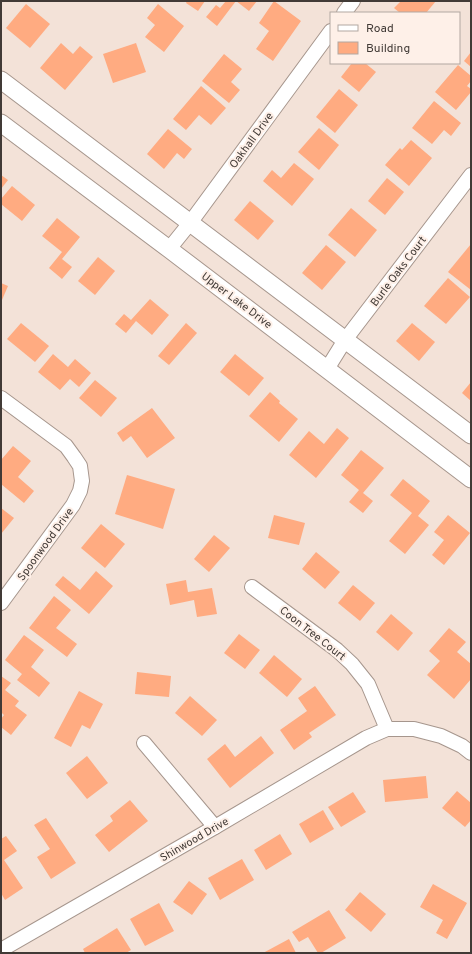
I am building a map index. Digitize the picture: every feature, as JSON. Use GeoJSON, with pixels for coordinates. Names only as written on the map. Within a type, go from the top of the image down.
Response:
{"type":"FeatureCollection","features":[{"type":"Feature","properties":{"kind":"street","name":"Oakhall Drive"},"geometry":{"type":"LineString","coordinates":[[169,248],[190,223],[330,32]]}},
{"type":"Feature","properties":{"kind":"street"},"geometry":{"type":"LineString","coordinates":[[1,80],[471,435]]}},
{"type":"Feature","properties":{"kind":"street","name":"Upper Lake Drive"},"geometry":{"type":"LineString","coordinates":[[1,123],[169,248],[471,479]]}},
{"type":"Feature","properties":{"kind":"street","name":"Burle Oaks Court"},"geometry":{"type":"LineString","coordinates":[[327,369],[345,340],[471,175]]}},
{"type":"Feature","properties":{"kind":"street","name":"Spoonwood Drive"},"geometry":{"type":"LineString","coordinates":[[1,398],[66,446],[80,466],[82,481],[80,491],[73,505],[1,603]]}},
{"type":"Feature","properties":{"kind":"street","name":"Coon Tree Court"},"geometry":{"type":"LineString","coordinates":[[252,587],[337,650],[352,664],[368,684],[387,729]]}},
{"type":"Feature","properties":{"kind":"street"},"geometry":{"type":"LineString","coordinates":[[387,729],[414,729],[440,736],[462,746],[471,753]]}},
{"type":"Feature","properties":{"kind":"street","name":"Shinwood Drive"},"geometry":{"type":"LineString","coordinates":[[1,950],[366,738],[387,729]]}},
{"type":"Feature","properties":{"kind":"street"},"geometry":{"type":"LineString","coordinates":[[144,743],[215,827]]}},
{"type":"Feature","properties":{"kind":"building"},"geometry":{"type":"Polygon","coordinates":[[[187,1],[205,1],[198,11],[186,3],[187,1]]]}},
{"type":"Feature","properties":{"kind":"building"},"geometry":{"type":"Polygon","coordinates":[[[226,1],[236,1],[217,26],[206,17],[216,5],[220,8],[226,1]]]}},
{"type":"Feature","properties":{"kind":"building"},"geometry":{"type":"Polygon","coordinates":[[[236,1],[257,1],[249,11],[236,1]]]}},
{"type":"Feature","properties":{"kind":"building"},"geometry":{"type":"Polygon","coordinates":[[[274,1],[301,21],[273,61],[256,49],[269,31],[259,23],[274,1]]]}},
{"type":"Feature","properties":{"kind":"building"},"geometry":{"type":"Polygon","coordinates":[[[401,1],[436,1],[427,12],[399,12],[394,8],[401,1]]]}},
{"type":"Feature","properties":{"kind":"building"},"geometry":{"type":"Polygon","coordinates":[[[26,4],[50,24],[30,48],[6,28],[26,4]]]}},
{"type":"Feature","properties":{"kind":"building"},"geometry":{"type":"Polygon","coordinates":[[[158,4],[184,26],[164,52],[145,37],[155,25],[147,18],[158,4]]]}},
{"type":"Feature","properties":{"kind":"building"},"geometry":{"type":"Polygon","coordinates":[[[61,43],[73,54],[80,46],[93,57],[65,90],[40,68],[61,43]]]}},
{"type":"Feature","properties":{"kind":"building"},"geometry":{"type":"Polygon","coordinates":[[[136,43],[146,72],[113,83],[103,54],[136,43]]]}},
{"type":"Feature","properties":{"kind":"building"},"geometry":{"type":"Polygon","coordinates":[[[471,52],[471,67],[464,61],[471,52]]]}},
{"type":"Feature","properties":{"kind":"building"},"geometry":{"type":"Polygon","coordinates":[[[224,54],[242,69],[231,82],[240,90],[229,103],[202,81],[224,54]]]}},
{"type":"Feature","properties":{"kind":"building"},"geometry":{"type":"Polygon","coordinates":[[[351,64],[366,64],[376,72],[359,92],[341,77],[351,64]]]}},
{"type":"Feature","properties":{"kind":"building"},"geometry":{"type":"Polygon","coordinates":[[[458,65],[471,76],[471,81],[467,86],[471,89],[471,92],[456,110],[435,92],[458,65]]]}},
{"type":"Feature","properties":{"kind":"building"},"geometry":{"type":"Polygon","coordinates":[[[201,86],[226,108],[211,125],[199,115],[186,130],[173,119],[201,86]]]}},
{"type":"Feature","properties":{"kind":"building"},"geometry":{"type":"Polygon","coordinates":[[[339,89],[358,105],[335,133],[316,117],[339,89]]]}},
{"type":"Feature","properties":{"kind":"building"},"geometry":{"type":"Polygon","coordinates":[[[434,101],[461,123],[451,136],[444,130],[432,144],[412,128],[434,101]]]}},
{"type":"Feature","properties":{"kind":"building"},"geometry":{"type":"Polygon","coordinates":[[[319,128],[339,145],[319,170],[298,152],[319,128]]]}},
{"type":"Feature","properties":{"kind":"building"},"geometry":{"type":"Polygon","coordinates":[[[168,129],[192,149],[184,159],[177,153],[164,169],[147,154],[168,129]]]}},
{"type":"Feature","properties":{"kind":"building"},"geometry":{"type":"Polygon","coordinates":[[[411,140],[432,158],[409,186],[385,165],[400,148],[402,150],[411,140]]]}},
{"type":"Feature","properties":{"kind":"building"},"geometry":{"type":"Polygon","coordinates":[[[294,163],[314,179],[292,206],[263,181],[272,170],[281,178],[294,163]]]}},
{"type":"Feature","properties":{"kind":"building"},"geometry":{"type":"Polygon","coordinates":[[[1,175],[8,180],[1,189],[1,175]]]}},
{"type":"Feature","properties":{"kind":"building"},"geometry":{"type":"Polygon","coordinates":[[[387,178],[404,192],[385,215],[368,201],[387,178]]]}},
{"type":"Feature","properties":{"kind":"building"},"geometry":{"type":"Polygon","coordinates":[[[12,186],[35,205],[22,221],[1,204],[1,199],[12,186]]]}},
{"type":"Feature","properties":{"kind":"building"},"geometry":{"type":"Polygon","coordinates":[[[250,201],[274,221],[258,240],[234,220],[250,201]]]}},
{"type":"Feature","properties":{"kind":"building"},"geometry":{"type":"Polygon","coordinates":[[[351,208],[377,230],[355,257],[328,235],[351,208]]]}},
{"type":"Feature","properties":{"kind":"building"},"geometry":{"type":"Polygon","coordinates":[[[57,218],[80,237],[62,259],[72,267],[62,279],[49,268],[62,252],[42,236],[57,218]]]}},
{"type":"Feature","properties":{"kind":"building"},"geometry":{"type":"Polygon","coordinates":[[[471,244],[471,290],[448,272],[471,244]]]}},
{"type":"Feature","properties":{"kind":"building"},"geometry":{"type":"Polygon","coordinates":[[[326,245],[346,262],[322,290],[302,273],[326,245]]]}},
{"type":"Feature","properties":{"kind":"building"},"geometry":{"type":"Polygon","coordinates":[[[98,257],[115,271],[95,295],[78,281],[98,257]]]}},
{"type":"Feature","properties":{"kind":"building"},"geometry":{"type":"Polygon","coordinates":[[[448,278],[470,297],[446,324],[424,306],[448,278]]]}},
{"type":"Feature","properties":{"kind":"building"},"geometry":{"type":"Polygon","coordinates":[[[1,283],[8,286],[2,300],[1,299],[1,283]]]}},
{"type":"Feature","properties":{"kind":"building"},"geometry":{"type":"Polygon","coordinates":[[[150,299],[169,315],[152,335],[136,321],[126,333],[115,324],[124,314],[131,320],[150,299]]]}},
{"type":"Feature","properties":{"kind":"building"},"geometry":{"type":"Polygon","coordinates":[[[21,323],[49,346],[35,362],[7,339],[21,323]]]}},
{"type":"Feature","properties":{"kind":"building"},"geometry":{"type":"Polygon","coordinates":[[[186,323],[197,333],[169,365],[158,356],[186,323]]]}},
{"type":"Feature","properties":{"kind":"building"},"geometry":{"type":"Polygon","coordinates":[[[412,323],[435,342],[419,361],[396,341],[412,323]]]}},
{"type":"Feature","properties":{"kind":"building"},"geometry":{"type":"Polygon","coordinates":[[[53,354],[68,367],[75,359],[91,373],[79,387],[70,379],[60,390],[38,372],[53,354]]]}},
{"type":"Feature","properties":{"kind":"building"},"geometry":{"type":"Polygon","coordinates":[[[235,354],[264,378],[249,396],[220,372],[235,354]]]}},
{"type":"Feature","properties":{"kind":"building"},"geometry":{"type":"Polygon","coordinates":[[[95,380],[117,398],[101,417],[79,398],[95,380]]]}},
{"type":"Feature","properties":{"kind":"building"},"geometry":{"type":"Polygon","coordinates":[[[471,382],[471,401],[462,393],[471,382]]]}},
{"type":"Feature","properties":{"kind":"building"},"geometry":{"type":"Polygon","coordinates":[[[270,392],[280,401],[279,403],[298,419],[279,442],[249,416],[270,392]]]}},
{"type":"Feature","properties":{"kind":"building"},"geometry":{"type":"Polygon","coordinates":[[[152,408],[175,438],[147,458],[131,436],[123,442],[117,433],[152,408]]]}},
{"type":"Feature","properties":{"kind":"building"},"geometry":{"type":"Polygon","coordinates":[[[337,428],[349,438],[316,478],[289,455],[309,431],[324,444],[337,428]]]}},
{"type":"Feature","properties":{"kind":"building"},"geometry":{"type":"Polygon","coordinates":[[[13,446],[31,461],[18,477],[34,491],[24,503],[1,484],[1,460],[13,446]]]}},
{"type":"Feature","properties":{"kind":"building"},"geometry":{"type":"Polygon","coordinates":[[[361,450],[384,468],[363,493],[373,501],[363,513],[349,502],[359,490],[341,475],[361,450]]]}},
{"type":"Feature","properties":{"kind":"building"},"geometry":{"type":"Polygon","coordinates":[[[127,475],[175,489],[163,529],[115,514],[127,475]]]}},
{"type":"Feature","properties":{"kind":"building"},"geometry":{"type":"Polygon","coordinates":[[[403,479],[430,501],[418,516],[429,525],[405,554],[389,541],[412,513],[390,495],[403,479]]]}},
{"type":"Feature","properties":{"kind":"building"},"geometry":{"type":"Polygon","coordinates":[[[1,508],[14,518],[1,534],[1,508]]]}},
{"type":"Feature","properties":{"kind":"building"},"geometry":{"type":"Polygon","coordinates":[[[274,515],[305,523],[299,545],[268,538],[274,515]]]}},
{"type":"Feature","properties":{"kind":"building"},"geometry":{"type":"Polygon","coordinates":[[[448,515],[470,533],[444,565],[432,555],[444,540],[434,532],[448,515]]]}},
{"type":"Feature","properties":{"kind":"building"},"geometry":{"type":"Polygon","coordinates":[[[101,524],[125,544],[105,568],[81,548],[101,524]]]}},
{"type":"Feature","properties":{"kind":"building"},"geometry":{"type":"Polygon","coordinates":[[[214,535],[230,548],[209,572],[194,559],[214,535]]]}},
{"type":"Feature","properties":{"kind":"building"},"geometry":{"type":"Polygon","coordinates":[[[316,552],[340,572],[325,589],[302,569],[316,552]]]}},
{"type":"Feature","properties":{"kind":"building"},"geometry":{"type":"Polygon","coordinates":[[[96,571],[113,586],[89,614],[55,585],[63,576],[80,590],[96,571]]]}},
{"type":"Feature","properties":{"kind":"building"},"geometry":{"type":"Polygon","coordinates":[[[186,580],[188,592],[212,588],[217,614],[197,617],[194,600],[170,605],[166,584],[186,580]]]}},
{"type":"Feature","properties":{"kind":"building"},"geometry":{"type":"Polygon","coordinates":[[[353,585],[375,603],[360,621],[338,603],[353,585]]]}},
{"type":"Feature","properties":{"kind":"building"},"geometry":{"type":"Polygon","coordinates":[[[54,596],[71,610],[56,628],[77,644],[67,657],[29,628],[54,596]]]}},
{"type":"Feature","properties":{"kind":"building"},"geometry":{"type":"Polygon","coordinates":[[[391,614],[413,633],[398,651],[376,632],[391,614]]]}},
{"type":"Feature","properties":{"kind":"building"},"geometry":{"type":"Polygon","coordinates":[[[449,628],[466,642],[457,652],[471,664],[471,679],[454,699],[427,675],[440,661],[429,651],[449,628]]]}},
{"type":"Feature","properties":{"kind":"building"},"geometry":{"type":"Polygon","coordinates":[[[239,634],[260,650],[245,669],[224,653],[239,634]]]}},
{"type":"Feature","properties":{"kind":"building"},"geometry":{"type":"Polygon","coordinates":[[[24,635],[44,650],[31,667],[50,683],[39,697],[17,680],[22,674],[5,660],[24,635]]]}},
{"type":"Feature","properties":{"kind":"building"},"geometry":{"type":"Polygon","coordinates":[[[274,655],[302,679],[287,697],[259,673],[274,655]]]}},
{"type":"Feature","properties":{"kind":"building"},"geometry":{"type":"Polygon","coordinates":[[[137,672],[171,676],[169,697],[135,694],[137,672]]]}},
{"type":"Feature","properties":{"kind":"building"},"geometry":{"type":"Polygon","coordinates":[[[1,676],[11,683],[5,690],[19,701],[15,706],[27,715],[11,735],[1,727],[1,719],[4,715],[1,712],[1,676]]]}},
{"type":"Feature","properties":{"kind":"building"},"geometry":{"type":"Polygon","coordinates":[[[315,686],[336,715],[309,733],[312,737],[294,750],[280,730],[307,711],[298,698],[315,686]]]}},
{"type":"Feature","properties":{"kind":"building"},"geometry":{"type":"Polygon","coordinates":[[[79,691],[103,704],[90,729],[82,725],[71,747],[54,738],[79,691]]]}},
{"type":"Feature","properties":{"kind":"building"},"geometry":{"type":"Polygon","coordinates":[[[190,696],[217,720],[202,736],[175,713],[190,696]]]}},
{"type":"Feature","properties":{"kind":"building"},"geometry":{"type":"Polygon","coordinates":[[[261,736],[274,753],[230,788],[207,759],[225,744],[235,757],[261,736]]]}},
{"type":"Feature","properties":{"kind":"building"},"geometry":{"type":"Polygon","coordinates":[[[87,756],[108,783],[87,799],[66,773],[87,756]]]}},
{"type":"Feature","properties":{"kind":"building"},"geometry":{"type":"Polygon","coordinates":[[[426,776],[428,798],[385,802],[383,780],[426,776]]]}},
{"type":"Feature","properties":{"kind":"building"},"geometry":{"type":"Polygon","coordinates":[[[457,791],[471,803],[471,820],[465,827],[442,808],[457,791]]]}},
{"type":"Feature","properties":{"kind":"building"},"geometry":{"type":"Polygon","coordinates":[[[353,792],[366,812],[341,827],[328,807],[353,792]]]}},
{"type":"Feature","properties":{"kind":"building"},"geometry":{"type":"Polygon","coordinates":[[[130,800],[148,821],[109,852],[95,835],[113,821],[110,816],[130,800]]]}},
{"type":"Feature","properties":{"kind":"building"},"geometry":{"type":"Polygon","coordinates":[[[323,810],[334,829],[310,843],[299,824],[323,810]]]}},
{"type":"Feature","properties":{"kind":"building"},"geometry":{"type":"Polygon","coordinates":[[[46,818],[76,863],[51,879],[37,857],[50,849],[34,825],[46,818]]]}},
{"type":"Feature","properties":{"kind":"building"},"geometry":{"type":"Polygon","coordinates":[[[280,834],[292,854],[266,870],[254,850],[280,834]]]}},
{"type":"Feature","properties":{"kind":"building"},"geometry":{"type":"Polygon","coordinates":[[[6,836],[17,851],[4,860],[23,888],[5,900],[1,893],[1,839],[6,836]]]}},
{"type":"Feature","properties":{"kind":"building"},"geometry":{"type":"Polygon","coordinates":[[[242,859],[254,880],[220,900],[208,878],[242,859]]]}},
{"type":"Feature","properties":{"kind":"building"},"geometry":{"type":"Polygon","coordinates":[[[189,881],[207,894],[192,915],[173,902],[189,881]]]}},
{"type":"Feature","properties":{"kind":"building"},"geometry":{"type":"Polygon","coordinates":[[[433,884],[467,903],[447,939],[436,933],[443,920],[420,907],[433,884]]]}},
{"type":"Feature","properties":{"kind":"building"},"geometry":{"type":"Polygon","coordinates":[[[360,892],[386,914],[371,932],[345,910],[360,892]]]}},
{"type":"Feature","properties":{"kind":"building"},"geometry":{"type":"Polygon","coordinates":[[[159,903],[174,931],[145,946],[130,919],[159,903]]]}},
{"type":"Feature","properties":{"kind":"building"},"geometry":{"type":"Polygon","coordinates":[[[329,910],[346,938],[321,953],[318,953],[308,937],[299,942],[292,932],[329,910]]]}},
{"type":"Feature","properties":{"kind":"building"},"geometry":{"type":"Polygon","coordinates":[[[117,928],[131,950],[126,953],[85,953],[83,949],[117,928]]]}},
{"type":"Feature","properties":{"kind":"building"},"geometry":{"type":"Polygon","coordinates":[[[289,939],[296,953],[263,953],[289,939]]]}}]}
